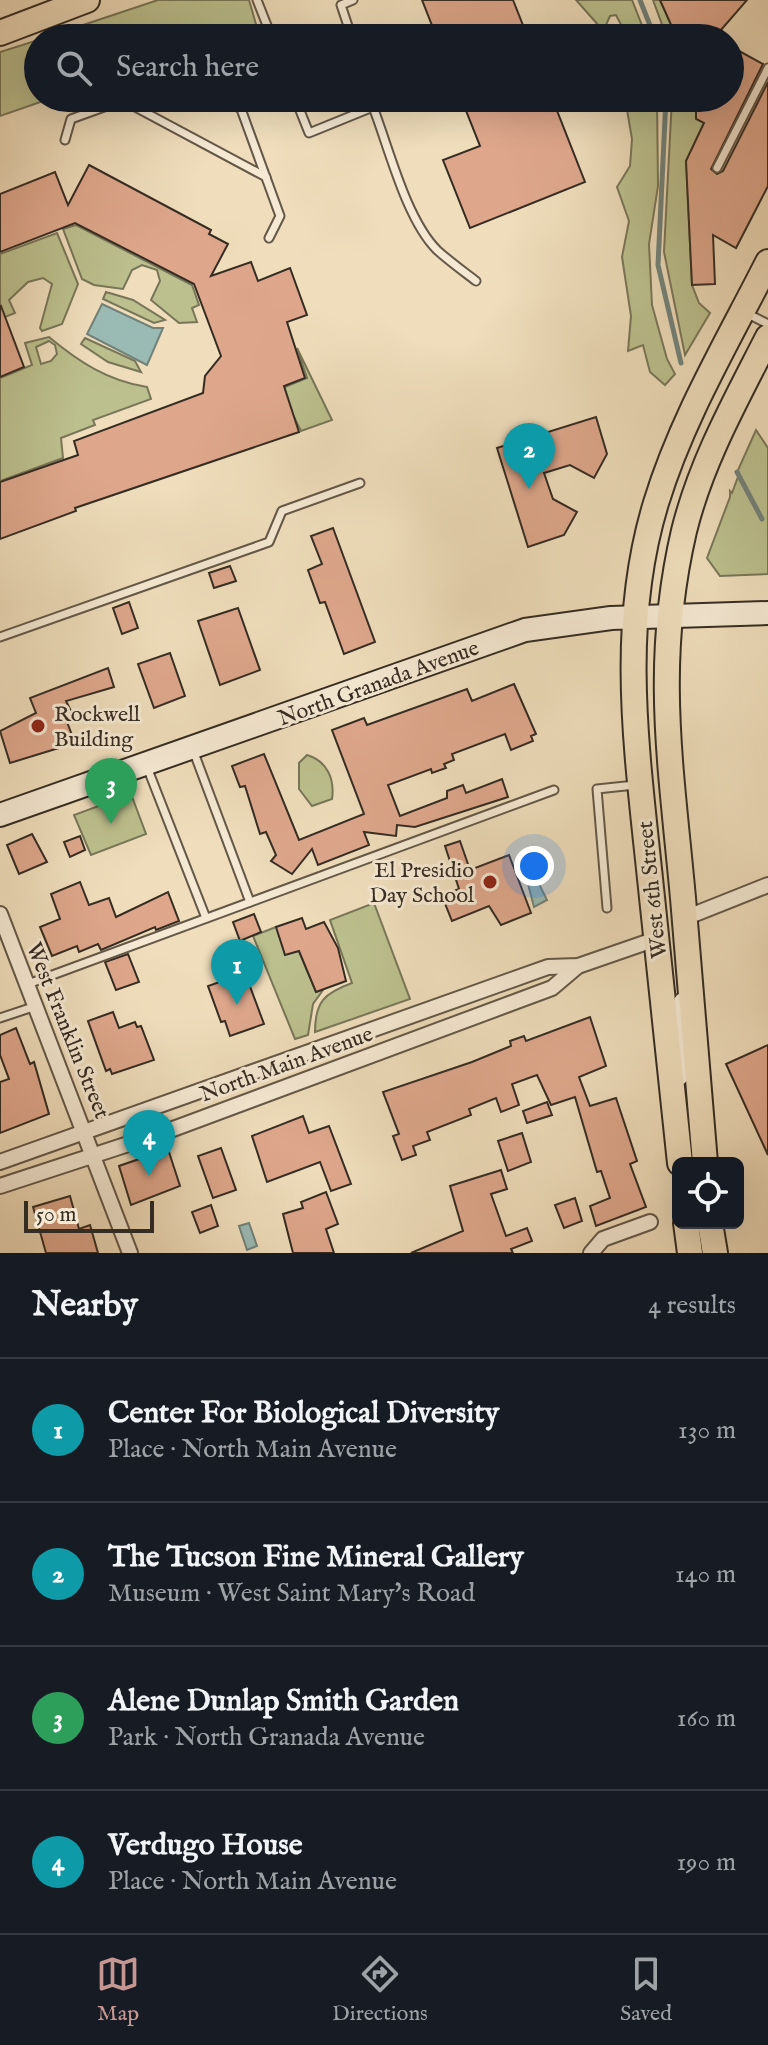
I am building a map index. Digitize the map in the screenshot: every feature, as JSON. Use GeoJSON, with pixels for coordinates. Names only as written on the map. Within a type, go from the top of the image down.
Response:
{"type":"FeatureCollection","features":[{"type":"Feature","properties":{"kind":"main road"},"geometry":{"type":"LineString","coordinates":[[0,33],[87,0]]}},
{"type":"Feature","properties":{"kind":"main road","name":"West 6th Street"},"geometry":{"type":"LineString","coordinates":[[679,1157],[640,784],[631,676],[634,617],[646,546],[670,462],[686,422],[768,262]]}},
{"type":"Feature","properties":{"kind":"main road","name":"West 6th Street"},"geometry":{"type":"LineString","coordinates":[[704,1157],[665,701],[669,616],[685,529],[698,485],[768,337]]}},
{"type":"Feature","properties":{"kind":"main road","name":"North Granada Avenue"},"geometry":{"type":"LineString","coordinates":[[0,815],[525,630],[634,617],[768,613]]}},
{"type":"Feature","properties":{"kind":"main road"},"geometry":{"type":"LineString","coordinates":[[686,1229],[688,1253]]}},
{"type":"Feature","properties":{"kind":"main road"},"geometry":{"type":"LineString","coordinates":[[711,1229],[715,1253]]}},
{"type":"Feature","properties":{"kind":"street"},"geometry":{"type":"LineString","coordinates":[[685,918],[768,885]]}},
{"type":"Feature","properties":{"kind":"street","name":"West Franklin Street"},"geometry":{"type":"LineString","coordinates":[[0,914],[130,1253]]}},
{"type":"Feature","properties":{"kind":"street","name":"North Main Avenue"},"geometry":{"type":"LineString","coordinates":[[0,1162],[548,967],[578,966],[656,939]]}},
{"type":"Feature","properties":{"kind":"street","name":"West 6th Street"},"geometry":{"type":"LineString","coordinates":[[680,1157],[678,1087],[686,952]]}},
{"type":"Feature","properties":{"kind":"street","name":"North Main Avenue"},"geometry":{"type":"LineString","coordinates":[[0,1186],[95,1156],[552,988],[578,966]]}},
{"type":"Feature","properties":{"kind":"street"},"geometry":{"type":"LineString","coordinates":[[591,1253],[603,1239],[650,1222]]}},
{"type":"Feature","properties":{"kind":"lane"},"geometry":{"type":"LineString","coordinates":[[257,0],[266,24]]}},
{"type":"Feature","properties":{"kind":"lane"},"geometry":{"type":"LineString","coordinates":[[347,24],[341,5],[353,0]]}},
{"type":"Feature","properties":{"kind":"lane"},"geometry":{"type":"LineString","coordinates":[[717,168],[768,68]]}},
{"type":"Feature","properties":{"kind":"lane"},"geometry":{"type":"LineString","coordinates":[[65,140],[71,119],[90,112]]}},
{"type":"Feature","properties":{"kind":"lane"},"geometry":{"type":"LineString","coordinates":[[149,112],[266,177]]}},
{"type":"Feature","properties":{"kind":"lane"},"geometry":{"type":"LineString","coordinates":[[242,112],[280,216],[269,238]]}},
{"type":"Feature","properties":{"kind":"lane"},"geometry":{"type":"LineString","coordinates":[[301,112],[309,133],[352,112]]}},
{"type":"Feature","properties":{"kind":"lane"},"geometry":{"type":"LineString","coordinates":[[376,112],[412,208],[424,231],[435,248],[476,281]]}},
{"type":"Feature","properties":{"kind":"lane"},"geometry":{"type":"LineString","coordinates":[[742,311],[768,324]]}},
{"type":"Feature","properties":{"kind":"lane"},"geometry":{"type":"LineString","coordinates":[[0,637],[269,542],[282,511],[360,483]]}},
{"type":"Feature","properties":{"kind":"lane"},"geometry":{"type":"LineString","coordinates":[[192,748],[250,902]]}},
{"type":"Feature","properties":{"kind":"lane"},"geometry":{"type":"LineString","coordinates":[[146,765],[206,918]]}},
{"type":"Feature","properties":{"kind":"lane"},"geometry":{"type":"LineString","coordinates":[[607,908],[597,789],[640,784]]}},
{"type":"Feature","properties":{"kind":"lane"},"geometry":{"type":"LineString","coordinates":[[28,984],[554,790]]}},
{"type":"Feature","properties":{"kind":"lane"},"geometry":{"type":"LineString","coordinates":[[0,1018],[36,1005]]}},
{"type":"Feature","properties":{"kind":"green space"},"geometry":{"type":"Polygon","coordinates":[[[158,0],[249,0],[256,24],[86,24],[158,0]]]}},
{"type":"Feature","properties":{"kind":"green space"},"geometry":{"type":"Polygon","coordinates":[[[576,0],[632,0],[641,24],[621,24],[616,15],[610,16],[606,24],[597,24],[576,0]]]}},
{"type":"Feature","properties":{"kind":"green space"},"geometry":{"type":"Polygon","coordinates":[[[653,0],[660,0],[671,24],[662,24],[653,0]]]}},
{"type":"Feature","properties":{"kind":"green space"},"geometry":{"type":"Polygon","coordinates":[[[24,44],[24,108],[0,116],[0,52],[24,44]]]}},
{"type":"Feature","properties":{"kind":"green space"},"geometry":{"type":"Polygon","coordinates":[[[627,112],[657,112],[658,186],[649,244],[652,305],[667,359],[675,374],[665,385],[650,372],[643,345],[628,351],[631,316],[622,257],[629,221],[617,187],[630,166],[632,139],[627,112]]]}},
{"type":"Feature","properties":{"kind":"green space"},"geometry":{"type":"Polygon","coordinates":[[[671,112],[697,112],[697,119],[704,123],[686,161],[692,285],[699,303],[710,313],[685,355],[664,252],[671,112]]]}},
{"type":"Feature","properties":{"kind":"green space"},"geometry":{"type":"Polygon","coordinates":[[[76,225],[192,285],[199,305],[192,308],[197,322],[179,323],[151,300],[160,281],[157,270],[142,265],[132,270],[123,289],[94,285],[82,279],[63,229],[76,225]]]}},
{"type":"Feature","properties":{"kind":"green space"},"geometry":{"type":"Polygon","coordinates":[[[57,233],[78,284],[62,324],[42,331],[40,328],[52,284],[43,278],[28,282],[9,300],[15,313],[0,319],[0,254],[57,233]]]}},
{"type":"Feature","properties":{"kind":"green space"},"geometry":{"type":"Polygon","coordinates":[[[106,292],[133,300],[165,320],[154,323],[103,299],[106,292]]]}},
{"type":"Feature","properties":{"kind":"green space"},"geometry":{"type":"Polygon","coordinates":[[[49,337],[95,369],[119,380],[147,387],[151,399],[93,420],[95,425],[61,438],[63,458],[0,481],[0,378],[32,365],[25,343],[49,337]],[[49,341],[36,347],[41,364],[51,361],[57,354],[55,345],[49,341]]]}},
{"type":"Feature","properties":{"kind":"green space"},"geometry":{"type":"Polygon","coordinates":[[[85,338],[135,361],[141,372],[108,362],[81,344],[85,338]]]}},
{"type":"Feature","properties":{"kind":"green space"},"geometry":{"type":"Polygon","coordinates":[[[297,348],[332,420],[301,431],[280,389],[307,378],[297,348]]]}},
{"type":"Feature","properties":{"kind":"green space"},"geometry":{"type":"Polygon","coordinates":[[[756,430],[768,448],[768,574],[720,576],[707,558],[738,470],[756,430]]]}},
{"type":"Feature","properties":{"kind":"green space"},"geometry":{"type":"Polygon","coordinates":[[[307,755],[324,766],[332,785],[332,799],[312,806],[299,789],[299,763],[307,755]]]}},
{"type":"Feature","properties":{"kind":"green space"},"geometry":{"type":"Polygon","coordinates":[[[131,794],[146,834],[91,855],[74,815],[131,794]]]}},
{"type":"Feature","properties":{"kind":"green space"},"geometry":{"type":"Polygon","coordinates":[[[374,903],[410,999],[315,1032],[317,1013],[323,1000],[352,983],[330,920],[374,903]]]}},
{"type":"Feature","properties":{"kind":"green space"},"geometry":{"type":"Polygon","coordinates":[[[276,927],[299,951],[316,992],[323,990],[313,1004],[308,1035],[295,1039],[253,936],[276,927]]]}},
{"type":"Feature","properties":{"kind":"water"},"geometry":{"type":"Polygon","coordinates":[[[102,304],[153,328],[163,328],[147,365],[87,334],[102,304]]]}},
{"type":"Feature","properties":{"kind":"water"},"geometry":{"type":"Polygon","coordinates":[[[536,878],[547,900],[534,907],[528,884],[536,878]]]}},
{"type":"Feature","properties":{"kind":"water"},"geometry":{"type":"Polygon","coordinates":[[[249,1223],[257,1246],[247,1250],[239,1226],[249,1223]]]}},
{"type":"Feature","properties":{"kind":"building"},"geometry":{"type":"Polygon","coordinates":[[[422,0],[513,0],[522,24],[431,24],[422,0]]]}},
{"type":"Feature","properties":{"kind":"building"},"geometry":{"type":"Polygon","coordinates":[[[660,0],[747,0],[726,24],[671,24],[660,0]]]}},
{"type":"Feature","properties":{"kind":"building"},"geometry":{"type":"Polygon","coordinates":[[[744,54],[763,64],[744,102],[744,54]]]}},
{"type":"Feature","properties":{"kind":"building"},"geometry":{"type":"Polygon","coordinates":[[[768,82],[768,186],[736,248],[713,235],[715,284],[692,285],[686,161],[704,123],[696,119],[696,112],[739,112],[711,169],[717,174],[723,171],[768,82]]]}},
{"type":"Feature","properties":{"kind":"building"},"geometry":{"type":"Polygon","coordinates":[[[467,112],[558,112],[585,182],[470,228],[443,160],[480,146],[467,112]]]}},
{"type":"Feature","properties":{"kind":"building"},"geometry":{"type":"Polygon","coordinates":[[[89,165],[211,230],[209,234],[228,244],[211,276],[251,262],[258,281],[290,268],[307,315],[287,322],[305,378],[284,386],[299,432],[75,508],[76,511],[0,539],[0,482],[78,455],[74,441],[203,393],[205,376],[221,356],[194,284],[75,223],[0,252],[0,194],[55,172],[68,205],[89,165]]]}},
{"type":"Feature","properties":{"kind":"building"},"geometry":{"type":"Polygon","coordinates":[[[0,307],[24,367],[0,377],[0,307]]]}},
{"type":"Feature","properties":{"kind":"building"},"geometry":{"type":"Polygon","coordinates":[[[596,417],[607,454],[594,478],[570,465],[544,473],[553,499],[577,512],[564,535],[528,547],[497,448],[596,417]]]}},
{"type":"Feature","properties":{"kind":"building"},"geometry":{"type":"Polygon","coordinates":[[[333,528],[375,642],[344,654],[325,602],[320,603],[308,570],[322,564],[311,536],[333,528]]]}},
{"type":"Feature","properties":{"kind":"building"},"geometry":{"type":"Polygon","coordinates":[[[230,566],[236,581],[214,588],[209,573],[230,566]]]}},
{"type":"Feature","properties":{"kind":"building"},"geometry":{"type":"Polygon","coordinates":[[[129,602],[138,628],[122,634],[113,608],[129,602]]]}},
{"type":"Feature","properties":{"kind":"building"},"geometry":{"type":"Polygon","coordinates":[[[238,608],[260,670],[220,685],[198,621],[238,608]]]}},
{"type":"Feature","properties":{"kind":"building"},"geometry":{"type":"Polygon","coordinates":[[[170,653],[185,696],[154,708],[138,664],[170,653]]]}},
{"type":"Feature","properties":{"kind":"building","name":"Rockwell Building"},"geometry":{"type":"Polygon","coordinates":[[[108,668],[114,687],[66,701],[71,711],[64,714],[75,743],[10,763],[0,731],[36,713],[30,698],[108,668]]]}},
{"type":"Feature","properties":{"kind":"building"},"geometry":{"type":"Polygon","coordinates":[[[514,684],[536,734],[531,736],[533,741],[511,750],[505,734],[452,754],[454,760],[444,764],[446,768],[432,773],[431,769],[388,785],[400,816],[447,798],[447,791],[463,785],[466,793],[502,779],[508,797],[415,827],[397,825],[396,836],[364,832],[369,845],[318,865],[312,849],[292,874],[271,861],[276,855],[266,832],[260,834],[245,786],[240,787],[232,766],[264,754],[299,840],[364,814],[332,730],[364,718],[367,725],[467,689],[472,701],[514,684]]]}},
{"type":"Feature","properties":{"kind":"building"},"geometry":{"type":"Polygon","coordinates":[[[32,834],[47,862],[19,874],[7,845],[32,834]]]}},
{"type":"Feature","properties":{"kind":"building"},"geometry":{"type":"Polygon","coordinates":[[[80,836],[85,850],[70,857],[64,842],[80,836]]]}},
{"type":"Feature","properties":{"kind":"building"},"geometry":{"type":"Polygon","coordinates":[[[460,841],[470,870],[509,855],[531,913],[501,925],[489,906],[452,921],[442,896],[459,889],[445,846],[460,841]]]}},
{"type":"Feature","properties":{"kind":"building"},"geometry":{"type":"Polygon","coordinates":[[[80,882],[89,905],[109,898],[116,917],[168,892],[179,921],[156,930],[155,927],[101,950],[98,944],[79,952],[77,946],[52,956],[40,927],[60,919],[51,894],[80,882]]]}},
{"type":"Feature","properties":{"kind":"building"},"geometry":{"type":"Polygon","coordinates":[[[254,914],[261,932],[240,941],[233,922],[254,914]]]}},
{"type":"Feature","properties":{"kind":"building"},"geometry":{"type":"Polygon","coordinates":[[[302,918],[306,929],[324,922],[338,948],[346,981],[316,992],[299,951],[285,955],[276,927],[302,918]]]}},
{"type":"Feature","properties":{"kind":"building"},"geometry":{"type":"Polygon","coordinates":[[[128,954],[139,982],[116,990],[105,962],[128,954]]]}},
{"type":"Feature","properties":{"kind":"building"},"geometry":{"type":"Polygon","coordinates":[[[245,973],[264,1024],[230,1036],[225,1021],[221,1022],[208,986],[245,973]]]}},
{"type":"Feature","properties":{"kind":"building"},"geometry":{"type":"Polygon","coordinates":[[[113,1012],[119,1028],[135,1022],[137,1027],[141,1026],[154,1060],[112,1074],[110,1069],[106,1071],[88,1021],[113,1012]]]}},
{"type":"Feature","properties":{"kind":"building"},"geometry":{"type":"Polygon","coordinates":[[[590,1017],[606,1066],[579,1077],[590,1106],[616,1098],[637,1161],[630,1164],[646,1207],[596,1226],[590,1206],[610,1198],[601,1171],[597,1172],[575,1097],[551,1105],[537,1075],[512,1084],[519,1105],[501,1112],[496,1098],[469,1109],[471,1115],[427,1132],[430,1140],[413,1146],[416,1155],[402,1160],[393,1136],[399,1134],[383,1092],[472,1062],[511,1046],[510,1041],[524,1036],[526,1041],[590,1017]]]}},
{"type":"Feature","properties":{"kind":"building"},"geometry":{"type":"Polygon","coordinates":[[[16,1028],[30,1064],[34,1062],[49,1114],[0,1133],[0,1082],[9,1079],[0,1055],[0,1035],[16,1028]]]}},
{"type":"Feature","properties":{"kind":"building"},"geometry":{"type":"Polygon","coordinates":[[[768,1045],[768,1155],[726,1064],[768,1045]]]}},
{"type":"Feature","properties":{"kind":"building"},"geometry":{"type":"Polygon","coordinates":[[[547,1102],[552,1115],[527,1123],[523,1111],[547,1102]]]}},
{"type":"Feature","properties":{"kind":"building"},"geometry":{"type":"Polygon","coordinates":[[[303,1116],[309,1133],[329,1126],[351,1184],[331,1191],[320,1162],[267,1182],[252,1136],[303,1116]]]}},
{"type":"Feature","properties":{"kind":"building"},"geometry":{"type":"Polygon","coordinates":[[[522,1133],[531,1162],[508,1171],[498,1141],[522,1133]]]}},
{"type":"Feature","properties":{"kind":"building"},"geometry":{"type":"Polygon","coordinates":[[[221,1148],[236,1190],[213,1198],[198,1156],[221,1148]]]}},
{"type":"Feature","properties":{"kind":"building"},"geometry":{"type":"Polygon","coordinates":[[[168,1149],[180,1186],[131,1205],[119,1166],[168,1149]]]}},
{"type":"Feature","properties":{"kind":"building"},"geometry":{"type":"Polygon","coordinates":[[[501,1170],[507,1189],[491,1194],[506,1236],[527,1228],[532,1241],[511,1249],[513,1253],[411,1253],[463,1231],[450,1186],[501,1170]]]}},
{"type":"Feature","properties":{"kind":"building"},"geometry":{"type":"Polygon","coordinates":[[[326,1192],[338,1224],[326,1229],[334,1253],[293,1253],[283,1214],[303,1208],[301,1202],[326,1192]]]}},
{"type":"Feature","properties":{"kind":"building"},"geometry":{"type":"Polygon","coordinates":[[[70,1196],[79,1229],[90,1225],[98,1253],[46,1253],[33,1207],[70,1196]]]}},
{"type":"Feature","properties":{"kind":"building"},"geometry":{"type":"Polygon","coordinates":[[[575,1198],[582,1221],[564,1228],[555,1205],[575,1198]]]}},
{"type":"Feature","properties":{"kind":"building"},"geometry":{"type":"Polygon","coordinates":[[[211,1205],[218,1226],[200,1233],[192,1212],[211,1205]]]}},
{"type":"Feature","properties":{"kind":"waterway"},"geometry":{"type":"LineString","coordinates":[[640,0],[649,24]]}},
{"type":"Feature","properties":{"kind":"waterway"},"geometry":{"type":"LineString","coordinates":[[665,112],[658,265],[681,363]]}},
{"type":"Feature","properties":{"kind":"waterway"},"geometry":{"type":"LineString","coordinates":[[737,472],[762,519]]}},
{"type":"Feature","properties":{"kind":"place","name":"The Tucson Fine Mineral Gallery"},"geometry":{"type":"Point","coordinates":[529,489]}},
{"type":"Feature","properties":{"kind":"place","name":"Rockwell Building"},"geometry":{"type":"Point","coordinates":[38,726]}},
{"type":"Feature","properties":{"kind":"place","name":"Alene Dunlap Smith Garden"},"geometry":{"type":"Point","coordinates":[111,824]}},
{"type":"Feature","properties":{"kind":"place","name":"El Presidio Day School"},"geometry":{"type":"Point","coordinates":[490,882]}},
{"type":"Feature","properties":{"kind":"place","name":"Center For Biological Diversity"},"geometry":{"type":"Point","coordinates":[237,1005]}},
{"type":"Feature","properties":{"kind":"place","name":"Verdugo House"},"geometry":{"type":"Point","coordinates":[149,1176]}}]}
